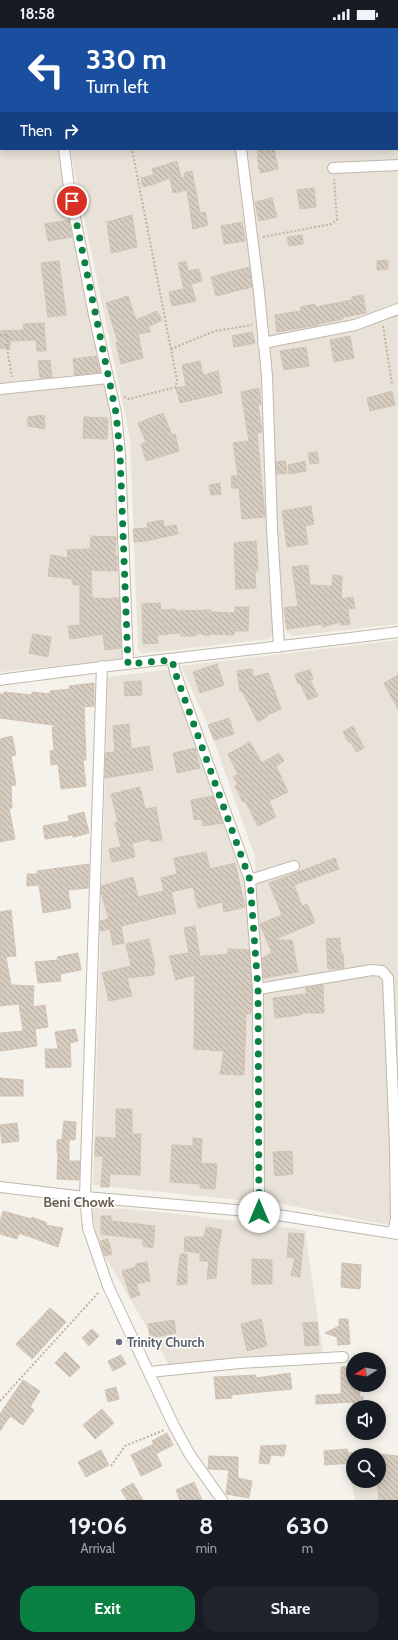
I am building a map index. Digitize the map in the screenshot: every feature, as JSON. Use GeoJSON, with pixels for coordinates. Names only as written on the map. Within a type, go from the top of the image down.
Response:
{"type":"FeatureCollection","features":[{"type":"Feature","properties":{"kind":"street"},"geometry":{"type":"LineString","coordinates":[[64,150],[71,194],[116,413],[120,454],[128,664]]}},
{"type":"Feature","properties":{"kind":"street"},"geometry":{"type":"LineString","coordinates":[[241,150],[267,376],[272,528],[279,647]]}},
{"type":"Feature","properties":{"kind":"street"},"geometry":{"type":"LineString","coordinates":[[333,168],[398,165]]}},
{"type":"Feature","properties":{"kind":"street"},"geometry":{"type":"LineString","coordinates":[[264,343],[355,324],[398,309]]}},
{"type":"Feature","properties":{"kind":"street"},"geometry":{"type":"LineString","coordinates":[[0,389],[108,378]]}},
{"type":"Feature","properties":{"kind":"street"},"geometry":{"type":"LineString","coordinates":[[0,680],[102,666],[172,660],[398,632]]}},
{"type":"Feature","properties":{"kind":"street"},"geometry":{"type":"LineString","coordinates":[[172,660],[176,675],[250,880],[258,989],[259,1212]]}},
{"type":"Feature","properties":{"kind":"street"},"geometry":{"type":"LineString","coordinates":[[102,666],[85,1196],[88,1228],[108,1286],[174,1426],[190,1454],[222,1500]]}},
{"type":"Feature","properties":{"kind":"street"},"geometry":{"type":"LineString","coordinates":[[250,880],[294,866]]}},
{"type":"Feature","properties":{"kind":"street"},"geometry":{"type":"LineString","coordinates":[[0,1187],[259,1212],[396,1233],[395,1145],[388,978],[382,972],[372,970],[258,989]]}},
{"type":"Feature","properties":{"kind":"street"},"geometry":{"type":"LineString","coordinates":[[149,1372],[240,1363],[343,1357]]}},
{"type":"Feature","properties":{"kind":"path"},"geometry":{"type":"LineString","coordinates":[[112,392],[129,399],[176,387],[177,380],[132,150]]}},
{"type":"Feature","properties":{"kind":"path"},"geometry":{"type":"LineString","coordinates":[[252,239],[331,224],[337,220],[333,168]]}},
{"type":"Feature","properties":{"kind":"path"},"geometry":{"type":"LineString","coordinates":[[381,315],[392,384]]}},
{"type":"Feature","properties":{"kind":"path"},"geometry":{"type":"LineString","coordinates":[[171,349],[215,331],[262,324]]}},
{"type":"Feature","properties":{"kind":"path"},"geometry":{"type":"LineString","coordinates":[[0,335],[7,335],[8,354],[15,388]]}},
{"type":"Feature","properties":{"kind":"path"},"geometry":{"type":"LineString","coordinates":[[0,1401],[99,1291],[108,1286]]}},
{"type":"Feature","properties":{"kind":"path"},"geometry":{"type":"LineString","coordinates":[[111,1466],[125,1446],[174,1426]]}},
{"type":"Feature","properties":{"kind":"shaded area"},"geometry":{"type":"Polygon","coordinates":[[[0,150],[65,150],[123,438],[130,652],[122,659],[0,672],[0,150]]]}},
{"type":"Feature","properties":{"kind":"shaded area"},"geometry":{"type":"Polygon","coordinates":[[[70,150],[238,150],[257,285],[268,546],[274,633],[268,639],[141,653],[138,648],[130,438],[70,150]]]}},
{"type":"Feature","properties":{"kind":"shaded area"},"geometry":{"type":"Polygon","coordinates":[[[246,150],[398,150],[398,624],[293,636],[286,632],[284,624],[279,556],[271,365],[264,289],[246,150]]]}},
{"type":"Feature","properties":{"kind":"shaded area"},"geometry":{"type":"Polygon","coordinates":[[[398,640],[398,1227],[267,1201],[263,1197],[263,1025],[255,856],[208,725],[181,666],[398,640]]]}},
{"type":"Feature","properties":{"kind":"shaded area"},"geometry":{"type":"Polygon","coordinates":[[[173,669],[181,695],[248,857],[252,873],[255,1199],[249,1201],[93,1185],[108,677],[173,669]]]}},
{"type":"Feature","properties":{"kind":"shaded area"},"geometry":{"type":"Polygon","coordinates":[[[92,1206],[170,1213],[305,1230],[323,1354],[173,1372],[96,1241],[92,1206]]]}},
{"type":"Feature","properties":{"kind":"shaded area"},"geometry":{"type":"Polygon","coordinates":[[[352,1488],[386,1488],[398,1500],[355,1500],[352,1488]]]}},
{"type":"Feature","properties":{"kind":"building"},"geometry":{"type":"Polygon","coordinates":[[[258,150],[274,150],[278,169],[260,173],[258,150]]]}},
{"type":"Feature","properties":{"kind":"building"},"geometry":{"type":"Polygon","coordinates":[[[177,161],[181,178],[185,177],[184,173],[192,171],[200,213],[205,212],[208,225],[193,229],[187,190],[173,193],[170,178],[143,187],[141,178],[154,175],[152,169],[177,161]]]}},
{"type":"Feature","properties":{"kind":"building"},"geometry":{"type":"Polygon","coordinates":[[[314,188],[316,207],[300,209],[297,190],[314,188]]]}},
{"type":"Feature","properties":{"kind":"building"},"geometry":{"type":"Polygon","coordinates":[[[272,198],[277,217],[259,221],[255,202],[272,198]]]}},
{"type":"Feature","properties":{"kind":"building"},"geometry":{"type":"Polygon","coordinates":[[[132,215],[137,247],[111,253],[107,222],[132,215]]]}},
{"type":"Feature","properties":{"kind":"building"},"geometry":{"type":"Polygon","coordinates":[[[69,220],[72,237],[48,241],[45,224],[69,220]]]}},
{"type":"Feature","properties":{"kind":"building"},"geometry":{"type":"Polygon","coordinates":[[[242,222],[245,241],[224,244],[221,226],[242,222]]]}},
{"type":"Feature","properties":{"kind":"building"},"geometry":{"type":"Polygon","coordinates":[[[302,235],[303,244],[289,246],[287,237],[302,235]]]}},
{"type":"Feature","properties":{"kind":"building"},"geometry":{"type":"Polygon","coordinates":[[[388,260],[388,269],[377,270],[377,261],[388,260]]]}},
{"type":"Feature","properties":{"kind":"building"},"geometry":{"type":"Polygon","coordinates":[[[59,261],[66,315],[48,317],[41,263],[59,261]]]}},
{"type":"Feature","properties":{"kind":"building"},"geometry":{"type":"Polygon","coordinates":[[[186,261],[188,271],[199,269],[202,281],[191,284],[196,301],[172,306],[169,292],[184,289],[178,263],[186,261]]]}},
{"type":"Feature","properties":{"kind":"building"},"geometry":{"type":"Polygon","coordinates":[[[249,267],[252,287],[216,296],[211,277],[249,267]]]}},
{"type":"Feature","properties":{"kind":"building"},"geometry":{"type":"Polygon","coordinates":[[[363,295],[366,313],[343,317],[343,319],[318,325],[277,332],[275,315],[301,311],[300,307],[315,304],[315,307],[352,300],[352,297],[363,295]]]}},
{"type":"Feature","properties":{"kind":"building"},"geometry":{"type":"Polygon","coordinates":[[[128,296],[136,320],[157,311],[162,320],[148,327],[151,332],[138,334],[143,358],[121,364],[116,343],[118,342],[106,303],[128,296]]]}},
{"type":"Feature","properties":{"kind":"building"},"geometry":{"type":"Polygon","coordinates":[[[44,323],[46,351],[37,351],[36,340],[10,341],[10,349],[0,348],[0,331],[24,330],[23,324],[44,323]]]}},
{"type":"Feature","properties":{"kind":"building"},"geometry":{"type":"Polygon","coordinates":[[[252,332],[255,343],[234,347],[232,336],[252,332]]]}},
{"type":"Feature","properties":{"kind":"building"},"geometry":{"type":"Polygon","coordinates":[[[350,336],[354,358],[334,362],[330,340],[350,336]]]}},
{"type":"Feature","properties":{"kind":"building"},"geometry":{"type":"Polygon","coordinates":[[[306,347],[309,366],[284,370],[280,351],[306,347]]]}},
{"type":"Feature","properties":{"kind":"building"},"geometry":{"type":"Polygon","coordinates":[[[96,356],[100,372],[75,375],[73,359],[96,356]]]}},
{"type":"Feature","properties":{"kind":"building"},"geometry":{"type":"Polygon","coordinates":[[[50,360],[52,377],[40,378],[38,361],[50,360]]]}},
{"type":"Feature","properties":{"kind":"building"},"geometry":{"type":"Polygon","coordinates":[[[200,361],[203,375],[218,371],[222,393],[180,403],[176,388],[186,386],[182,365],[200,361]]]}},
{"type":"Feature","properties":{"kind":"building"},"geometry":{"type":"Polygon","coordinates":[[[259,388],[261,404],[258,405],[262,432],[257,433],[265,517],[242,519],[239,488],[232,488],[231,476],[238,476],[233,443],[249,441],[241,392],[259,388]]]}},
{"type":"Feature","properties":{"kind":"building"},"geometry":{"type":"Polygon","coordinates":[[[392,391],[395,405],[370,411],[367,398],[392,391]]]}},
{"type":"Feature","properties":{"kind":"building"},"geometry":{"type":"Polygon","coordinates":[[[163,413],[172,435],[175,434],[179,451],[146,461],[141,444],[146,442],[138,423],[163,413]]]}},
{"type":"Feature","properties":{"kind":"building"},"geometry":{"type":"Polygon","coordinates":[[[44,415],[45,429],[28,426],[28,417],[44,415]]]}},
{"type":"Feature","properties":{"kind":"building"},"geometry":{"type":"Polygon","coordinates":[[[84,417],[108,418],[107,439],[83,438],[84,417]]]}},
{"type":"Feature","properties":{"kind":"building"},"geometry":{"type":"Polygon","coordinates":[[[317,452],[319,463],[310,464],[308,453],[317,452]]]}},
{"type":"Feature","properties":{"kind":"building"},"geometry":{"type":"Polygon","coordinates":[[[285,461],[287,473],[277,474],[276,462],[285,461]]]}},
{"type":"Feature","properties":{"kind":"building"},"geometry":{"type":"Polygon","coordinates":[[[305,461],[306,471],[289,474],[288,465],[305,461]]]}},
{"type":"Feature","properties":{"kind":"building"},"geometry":{"type":"Polygon","coordinates":[[[220,483],[221,494],[211,495],[209,485],[220,483]]]}},
{"type":"Feature","properties":{"kind":"building"},"geometry":{"type":"Polygon","coordinates":[[[311,506],[314,524],[305,526],[308,544],[287,547],[282,511],[311,506]]]}},
{"type":"Feature","properties":{"kind":"building"},"geometry":{"type":"Polygon","coordinates":[[[163,520],[164,527],[176,525],[178,534],[134,542],[133,529],[148,528],[147,523],[163,520]]]}},
{"type":"Feature","properties":{"kind":"building"},"geometry":{"type":"Polygon","coordinates":[[[91,536],[116,537],[115,556],[117,556],[117,571],[91,570],[92,598],[119,598],[121,648],[105,650],[103,634],[70,639],[68,626],[80,625],[80,585],[73,585],[72,579],[48,576],[51,555],[68,558],[67,550],[90,549],[91,536]]]}},
{"type":"Feature","properties":{"kind":"building"},"geometry":{"type":"Polygon","coordinates":[[[256,541],[258,571],[255,571],[256,588],[236,589],[234,543],[256,541]]]}},
{"type":"Feature","properties":{"kind":"building"},"geometry":{"type":"Polygon","coordinates":[[[308,565],[310,585],[332,586],[333,575],[342,576],[341,599],[353,597],[355,608],[348,609],[350,624],[341,625],[340,622],[323,627],[322,624],[287,629],[284,608],[298,606],[292,567],[308,565]]]}},
{"type":"Feature","properties":{"kind":"building"},"geometry":{"type":"Polygon","coordinates":[[[160,603],[161,610],[175,609],[175,611],[211,610],[211,612],[235,613],[235,607],[249,607],[248,631],[234,631],[234,635],[209,634],[209,636],[196,633],[196,636],[181,636],[181,633],[157,635],[158,643],[143,644],[142,604],[160,603]]]}},
{"type":"Feature","properties":{"kind":"building"},"geometry":{"type":"Polygon","coordinates":[[[33,634],[51,637],[48,657],[29,653],[33,634]]]}},
{"type":"Feature","properties":{"kind":"building"},"geometry":{"type":"Polygon","coordinates":[[[217,664],[224,685],[200,693],[193,672],[217,664]]]}},
{"type":"Feature","properties":{"kind":"building"},"geometry":{"type":"Polygon","coordinates":[[[252,669],[253,677],[268,673],[281,709],[267,715],[268,716],[258,722],[242,691],[240,691],[237,671],[252,669]]]}},
{"type":"Feature","properties":{"kind":"building"},"geometry":{"type":"Polygon","coordinates":[[[310,670],[313,679],[310,680],[318,696],[308,700],[300,683],[298,684],[295,674],[310,670]]]}},
{"type":"Feature","properties":{"kind":"building"},"geometry":{"type":"Polygon","coordinates":[[[398,675],[398,709],[384,683],[398,675]]]}},
{"type":"Feature","properties":{"kind":"building"},"geometry":{"type":"Polygon","coordinates":[[[141,681],[142,695],[125,696],[124,682],[141,681]]]}},
{"type":"Feature","properties":{"kind":"building"},"geometry":{"type":"Polygon","coordinates":[[[94,683],[94,706],[84,707],[86,760],[83,760],[86,786],[61,789],[58,764],[51,765],[50,751],[54,750],[52,727],[60,726],[0,718],[0,694],[4,694],[4,692],[32,695],[32,692],[50,694],[50,691],[70,689],[69,686],[94,683]]]}},
{"type":"Feature","properties":{"kind":"building"},"geometry":{"type":"Polygon","coordinates":[[[229,718],[234,734],[214,740],[208,725],[229,718]]]}},
{"type":"Feature","properties":{"kind":"building"},"geometry":{"type":"Polygon","coordinates":[[[129,724],[131,749],[149,746],[153,770],[105,778],[106,753],[115,752],[113,726],[129,724]]]}},
{"type":"Feature","properties":{"kind":"building"},"geometry":{"type":"Polygon","coordinates":[[[353,726],[364,748],[357,752],[350,742],[348,742],[343,732],[353,726]]]}},
{"type":"Feature","properties":{"kind":"building"},"geometry":{"type":"Polygon","coordinates":[[[12,736],[16,755],[11,756],[16,785],[11,786],[12,808],[9,808],[15,839],[0,842],[0,739],[12,736]]]}},
{"type":"Feature","properties":{"kind":"building"},"geometry":{"type":"Polygon","coordinates":[[[250,742],[262,763],[279,753],[284,761],[276,766],[288,792],[269,801],[276,817],[258,826],[235,786],[238,784],[233,777],[238,774],[228,754],[250,742]]]}},
{"type":"Feature","properties":{"kind":"building"},"geometry":{"type":"Polygon","coordinates":[[[195,748],[200,768],[177,773],[173,753],[195,748]]]}},
{"type":"Feature","properties":{"kind":"building"},"geometry":{"type":"Polygon","coordinates":[[[140,787],[145,809],[156,807],[162,840],[151,842],[150,839],[132,843],[135,857],[112,862],[109,849],[121,847],[115,823],[118,822],[111,794],[140,787]]]}},
{"type":"Feature","properties":{"kind":"building"},"geometry":{"type":"Polygon","coordinates":[[[213,796],[223,823],[203,826],[202,819],[194,820],[191,800],[213,796]]]}},
{"type":"Feature","properties":{"kind":"building"},"geometry":{"type":"Polygon","coordinates":[[[84,812],[89,833],[73,837],[72,835],[45,839],[43,826],[69,821],[68,816],[84,812]]]}},
{"type":"Feature","properties":{"kind":"building"},"geometry":{"type":"Polygon","coordinates":[[[206,852],[210,869],[235,863],[245,907],[224,912],[222,902],[198,908],[193,887],[171,892],[176,913],[121,926],[124,943],[113,945],[110,929],[100,931],[100,921],[109,919],[101,893],[101,886],[133,877],[138,897],[164,891],[161,878],[177,874],[174,858],[206,852]]]}},
{"type":"Feature","properties":{"kind":"building"},"geometry":{"type":"Polygon","coordinates":[[[335,858],[339,869],[294,885],[302,906],[307,904],[314,919],[314,923],[273,940],[292,940],[298,972],[264,978],[262,958],[272,953],[260,924],[282,915],[269,883],[335,858]]]}},
{"type":"Feature","properties":{"kind":"building"},"geometry":{"type":"Polygon","coordinates":[[[89,864],[88,888],[68,890],[71,908],[43,913],[39,885],[27,886],[27,874],[38,874],[37,871],[89,864]]]}},
{"type":"Feature","properties":{"kind":"building"},"geometry":{"type":"Polygon","coordinates":[[[11,910],[16,956],[6,957],[11,985],[34,986],[33,1007],[45,1005],[48,1027],[35,1029],[37,1046],[0,1051],[0,1033],[23,1031],[19,1004],[0,1006],[0,912],[11,910]]]}},
{"type":"Feature","properties":{"kind":"building"},"geometry":{"type":"Polygon","coordinates":[[[195,926],[200,957],[207,955],[228,954],[228,949],[249,950],[252,995],[251,1014],[246,1014],[244,1075],[220,1074],[224,1051],[194,1049],[195,975],[176,980],[169,956],[189,953],[184,928],[195,926]]]}},
{"type":"Feature","properties":{"kind":"building"},"geometry":{"type":"Polygon","coordinates":[[[340,938],[344,968],[328,969],[326,939],[340,938]]]}},
{"type":"Feature","properties":{"kind":"building"},"geometry":{"type":"Polygon","coordinates":[[[149,939],[155,966],[154,975],[127,978],[132,996],[109,1001],[102,973],[131,966],[126,944],[149,939]]]}},
{"type":"Feature","properties":{"kind":"building"},"geometry":{"type":"Polygon","coordinates":[[[78,953],[81,970],[60,974],[61,981],[38,983],[35,962],[58,960],[57,957],[78,953]]]}},
{"type":"Feature","properties":{"kind":"building"},"geometry":{"type":"Polygon","coordinates":[[[323,985],[324,1013],[301,1013],[301,1015],[275,1018],[273,998],[306,994],[306,988],[323,985]]]}},
{"type":"Feature","properties":{"kind":"building"},"geometry":{"type":"Polygon","coordinates":[[[75,1029],[78,1041],[70,1043],[71,1067],[46,1068],[45,1049],[58,1049],[55,1032],[75,1029]]]}},
{"type":"Feature","properties":{"kind":"building"},"geometry":{"type":"Polygon","coordinates":[[[0,1078],[23,1080],[23,1096],[0,1096],[0,1078]]]}},
{"type":"Feature","properties":{"kind":"building"},"geometry":{"type":"Polygon","coordinates":[[[116,1109],[132,1109],[132,1134],[141,1134],[140,1175],[110,1174],[109,1187],[101,1187],[103,1156],[95,1156],[96,1137],[116,1138],[116,1109]]]}},
{"type":"Feature","properties":{"kind":"building"},"geometry":{"type":"Polygon","coordinates":[[[64,1121],[76,1122],[75,1140],[62,1139],[64,1121]]]}},
{"type":"Feature","properties":{"kind":"building"},"geometry":{"type":"Polygon","coordinates":[[[17,1123],[19,1141],[2,1143],[0,1125],[17,1123]]]}},
{"type":"Feature","properties":{"kind":"building"},"geometry":{"type":"Polygon","coordinates":[[[193,1138],[202,1139],[201,1163],[217,1164],[215,1189],[200,1188],[200,1184],[170,1182],[172,1145],[193,1146],[193,1138]]]}},
{"type":"Feature","properties":{"kind":"building"},"geometry":{"type":"Polygon","coordinates":[[[69,1139],[69,1161],[80,1161],[79,1180],[57,1179],[57,1140],[69,1139]]]}},
{"type":"Feature","properties":{"kind":"building"},"geometry":{"type":"Polygon","coordinates":[[[292,1151],[293,1174],[275,1176],[273,1152],[292,1151]]]}},
{"type":"Feature","properties":{"kind":"building"},"geometry":{"type":"Polygon","coordinates":[[[3,1211],[31,1219],[32,1217],[47,1223],[46,1225],[63,1228],[58,1247],[19,1233],[17,1239],[0,1234],[0,1222],[3,1211]]]}},
{"type":"Feature","properties":{"kind":"building"},"geometry":{"type":"Polygon","coordinates":[[[101,1216],[111,1216],[111,1221],[155,1226],[153,1248],[143,1246],[143,1239],[101,1234],[101,1216]]]}},
{"type":"Feature","properties":{"kind":"building"},"geometry":{"type":"Polygon","coordinates":[[[206,1227],[222,1230],[218,1250],[216,1278],[207,1279],[209,1261],[200,1261],[200,1253],[184,1251],[185,1237],[204,1237],[206,1227]]]}},
{"type":"Feature","properties":{"kind":"building"},"geometry":{"type":"Polygon","coordinates":[[[289,1233],[304,1234],[300,1277],[291,1275],[295,1258],[287,1257],[289,1233]]]}},
{"type":"Feature","properties":{"kind":"building"},"geometry":{"type":"Polygon","coordinates":[[[108,1239],[112,1254],[105,1256],[100,1241],[108,1239]]]}},
{"type":"Feature","properties":{"kind":"building"},"geometry":{"type":"Polygon","coordinates":[[[180,1254],[187,1254],[187,1284],[177,1285],[180,1254]]]}},
{"type":"Feature","properties":{"kind":"building"},"geometry":{"type":"Polygon","coordinates":[[[252,1259],[272,1260],[272,1284],[252,1284],[252,1259]]]}},
{"type":"Feature","properties":{"kind":"building"},"geometry":{"type":"Polygon","coordinates":[[[147,1262],[150,1281],[136,1284],[140,1295],[131,1298],[122,1271],[136,1267],[136,1264],[147,1262]]]}},
{"type":"Feature","properties":{"kind":"building"},"geometry":{"type":"Polygon","coordinates":[[[342,1263],[361,1265],[360,1289],[341,1287],[342,1263]]]}},
{"type":"Feature","properties":{"kind":"building"},"geometry":{"type":"Polygon","coordinates":[[[50,1308],[66,1322],[32,1359],[16,1344],[50,1308]]]}},
{"type":"Feature","properties":{"kind":"building"},"geometry":{"type":"Polygon","coordinates":[[[261,1319],[267,1346],[247,1351],[241,1324],[261,1319]]]}},
{"type":"Feature","properties":{"kind":"building"},"geometry":{"type":"Polygon","coordinates":[[[339,1319],[348,1319],[350,1344],[338,1345],[337,1337],[325,1333],[339,1326],[339,1319]]]}},
{"type":"Feature","properties":{"kind":"building"},"geometry":{"type":"Polygon","coordinates":[[[174,1320],[176,1333],[150,1338],[148,1324],[174,1320]]]}},
{"type":"Feature","properties":{"kind":"building"},"geometry":{"type":"Polygon","coordinates":[[[317,1322],[319,1345],[305,1346],[303,1323],[317,1322]]]}},
{"type":"Feature","properties":{"kind":"building"},"geometry":{"type":"Polygon","coordinates":[[[92,1329],[99,1336],[89,1346],[82,1338],[92,1329]]]}},
{"type":"Feature","properties":{"kind":"building"},"geometry":{"type":"Polygon","coordinates":[[[65,1352],[80,1367],[70,1377],[55,1363],[65,1352]]]}},
{"type":"Feature","properties":{"kind":"building"},"geometry":{"type":"Polygon","coordinates":[[[121,1355],[126,1364],[113,1371],[108,1361],[121,1355]]]}},
{"type":"Feature","properties":{"kind":"building"},"geometry":{"type":"Polygon","coordinates":[[[341,1367],[346,1367],[346,1392],[360,1392],[360,1397],[363,1397],[363,1400],[346,1400],[346,1402],[316,1404],[316,1395],[341,1394],[341,1367]]]}},
{"type":"Feature","properties":{"kind":"building"},"geometry":{"type":"Polygon","coordinates":[[[290,1373],[292,1389],[231,1395],[232,1398],[216,1399],[214,1377],[256,1375],[256,1378],[290,1373]]]}},
{"type":"Feature","properties":{"kind":"building"},"geometry":{"type":"Polygon","coordinates":[[[23,1380],[40,1391],[30,1407],[34,1410],[23,1425],[10,1416],[0,1431],[0,1414],[23,1380]]]}},
{"type":"Feature","properties":{"kind":"building"},"geometry":{"type":"Polygon","coordinates":[[[116,1387],[119,1399],[108,1402],[105,1390],[116,1387]]]}},
{"type":"Feature","properties":{"kind":"building"},"geometry":{"type":"Polygon","coordinates":[[[102,1409],[114,1423],[95,1439],[83,1425],[102,1409]]]}},
{"type":"Feature","properties":{"kind":"building"},"geometry":{"type":"Polygon","coordinates":[[[167,1433],[173,1445],[156,1454],[162,1466],[141,1476],[131,1455],[154,1444],[152,1441],[167,1433]]]}},
{"type":"Feature","properties":{"kind":"building"},"geometry":{"type":"Polygon","coordinates":[[[286,1445],[284,1456],[271,1455],[269,1464],[259,1463],[261,1446],[286,1445]]]}},
{"type":"Feature","properties":{"kind":"building"},"geometry":{"type":"Polygon","coordinates":[[[346,1449],[346,1464],[325,1465],[324,1451],[346,1449]]]}},
{"type":"Feature","properties":{"kind":"building"},"geometry":{"type":"Polygon","coordinates":[[[101,1450],[109,1465],[86,1477],[78,1462],[101,1450]]]}},
{"type":"Feature","properties":{"kind":"building"},"geometry":{"type":"Polygon","coordinates":[[[386,1455],[398,1456],[398,1500],[379,1500],[378,1488],[386,1488],[386,1455]]]}},
{"type":"Feature","properties":{"kind":"building"},"geometry":{"type":"Polygon","coordinates":[[[209,1456],[238,1457],[238,1478],[252,1481],[249,1498],[226,1494],[229,1470],[208,1469],[209,1456]]]}},
{"type":"Feature","properties":{"kind":"building"},"geometry":{"type":"Polygon","coordinates":[[[194,1482],[202,1500],[180,1500],[176,1490],[194,1482]]]}},
{"type":"Feature","properties":{"kind":"building"},"geometry":{"type":"Polygon","coordinates":[[[133,1483],[143,1500],[127,1500],[121,1490],[133,1483]]]}},
{"type":"Feature","properties":{"kind":"place","name":"Trinity Church"},"geometry":{"type":"Point","coordinates":[119,1342]}},
{"type":"Feature","properties":{"kind":"district","name":"Beni Chowk"},"geometry":{"type":"Point","coordinates":[79,1202]}},
{"type":"Feature","properties":{"kind":"route"},"geometry":{"type":"LineString","coordinates":[[72,201],[94,315],[116,413],[120,454],[128,664],[172,660],[176,675],[245,862],[250,880],[258,989],[259,1212]]}}]}
